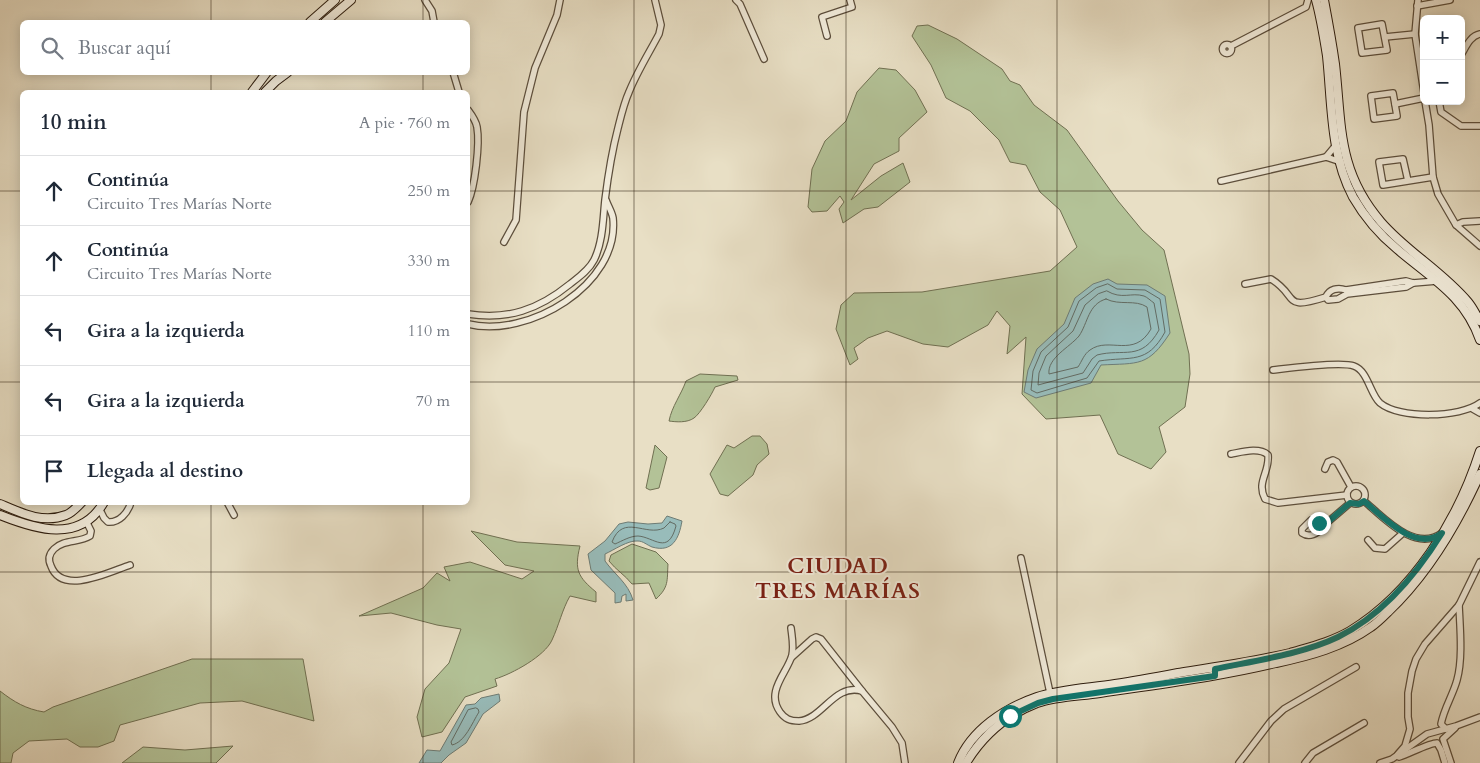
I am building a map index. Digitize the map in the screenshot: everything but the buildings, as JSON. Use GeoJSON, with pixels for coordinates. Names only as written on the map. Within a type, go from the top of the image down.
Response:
{"type":"FeatureCollection","features":[{"type":"Feature","properties":{"kind":"street"},"geometry":{"type":"LineString","coordinates":[[312,20],[335,0]]}},
{"type":"Feature","properties":{"kind":"street"},"geometry":{"type":"LineString","coordinates":[[326,20],[351,0]]}},
{"type":"Feature","properties":{"kind":"street"},"geometry":{"type":"LineString","coordinates":[[424,0],[432,12],[434,20]]}},
{"type":"Feature","properties":{"kind":"street"},"geometry":{"type":"LineString","coordinates":[[504,242],[516,220],[524,112],[535,68],[557,15],[560,0]]}},
{"type":"Feature","properties":{"kind":"street"},"geometry":{"type":"LineString","coordinates":[[470,314],[504,316],[529,310],[546,302],[582,275],[594,260],[599,244],[605,198],[618,130],[628,93],[662,25],[655,0]]}},
{"type":"Feature","properties":{"kind":"street"},"geometry":{"type":"LineString","coordinates":[[844,0],[847,8]]}},
{"type":"Feature","properties":{"kind":"street"},"geometry":{"type":"LineString","coordinates":[[827,36],[822,17],[852,7],[850,0]]}},
{"type":"Feature","properties":{"kind":"street"},"geometry":{"type":"LineString","coordinates":[[1306,7],[1308,0]]}},
{"type":"Feature","properties":{"kind":"street"},"geometry":{"type":"LineString","coordinates":[[1316,0],[1326,56],[1336,145],[1344,176],[1354,197],[1370,221],[1456,298],[1476,328],[1480,340]]}},
{"type":"Feature","properties":{"kind":"street"},"geometry":{"type":"LineString","coordinates":[[1324,0],[1335,64],[1339,117],[1345,154],[1353,181],[1365,203],[1398,245],[1452,284],[1469,303],[1480,321]]}},
{"type":"Feature","properties":{"kind":"street"},"geometry":{"type":"LineString","coordinates":[[1420,67],[1415,34],[1418,3],[1450,0]]}},
{"type":"Feature","properties":{"kind":"street"},"geometry":{"type":"LineString","coordinates":[[739,2],[764,59]]}},
{"type":"Feature","properties":{"kind":"street"},"geometry":{"type":"LineString","coordinates":[[1231,46],[1306,7],[1319,11]]}},
{"type":"Feature","properties":{"kind":"street"},"geometry":{"type":"LineString","coordinates":[[1382,24],[1385,37],[1387,50],[1362,53],[1358,28],[1382,24]]}},
{"type":"Feature","properties":{"kind":"street"},"geometry":{"type":"LineString","coordinates":[[1385,37],[1415,34]]}},
{"type":"Feature","properties":{"kind":"street"},"geometry":{"type":"LineString","coordinates":[[1465,48],[1476,34],[1480,34]]}},
{"type":"Feature","properties":{"kind":"street"},"geometry":{"type":"LineString","coordinates":[[254,90],[265,75]]}},
{"type":"Feature","properties":{"kind":"street"},"geometry":{"type":"LineString","coordinates":[[268,90],[284,75]]}},
{"type":"Feature","properties":{"kind":"street"},"geometry":{"type":"LineString","coordinates":[[454,75],[458,90]]}},
{"type":"Feature","properties":{"kind":"street"},"geometry":{"type":"LineString","coordinates":[[1393,93],[1395,104],[1396,116],[1374,119],[1371,96],[1393,93]]}},
{"type":"Feature","properties":{"kind":"street"},"geometry":{"type":"LineString","coordinates":[[1395,104],[1420,102]]}},
{"type":"Feature","properties":{"kind":"street"},"geometry":{"type":"LineString","coordinates":[[1426,105],[1433,177],[1438,194],[1456,225],[1480,246]]}},
{"type":"Feature","properties":{"kind":"street"},"geometry":{"type":"LineString","coordinates":[[1439,105],[1441,112]]}},
{"type":"Feature","properties":{"kind":"street"},"geometry":{"type":"LineString","coordinates":[[1427,113],[1441,112],[1461,126],[1480,126]]}},
{"type":"Feature","properties":{"kind":"street"},"geometry":{"type":"LineString","coordinates":[[470,114],[477,126],[477,150],[470,197]]}},
{"type":"Feature","properties":{"kind":"street"},"geometry":{"type":"LineString","coordinates":[[1326,157],[1336,145]]}},
{"type":"Feature","properties":{"kind":"street"},"geometry":{"type":"LineString","coordinates":[[1222,181],[1326,157],[1340,162]]}},
{"type":"Feature","properties":{"kind":"street"},"geometry":{"type":"LineString","coordinates":[[1408,181],[1403,159],[1379,162],[1383,184],[1408,181],[1433,177]]}},
{"type":"Feature","properties":{"kind":"street"},"geometry":{"type":"LineString","coordinates":[[470,324],[497,327],[540,317],[556,308],[585,285],[602,266],[611,243],[613,216],[605,198]]}},
{"type":"Feature","properties":{"kind":"street"},"geometry":{"type":"LineString","coordinates":[[1456,225],[1463,222],[1480,221]]}},
{"type":"Feature","properties":{"kind":"street"},"geometry":{"type":"LineString","coordinates":[[1422,282],[1428,273]]}},
{"type":"Feature","properties":{"kind":"street"},"geometry":{"type":"LineString","coordinates":[[1245,284],[1271,280],[1277,283],[1292,302],[1299,304],[1326,298],[1332,300],[1343,297],[1346,292]]}},
{"type":"Feature","properties":{"kind":"street"},"geometry":{"type":"LineString","coordinates":[[1326,298],[1329,292],[1335,289],[1346,292],[1406,287],[1413,283],[1438,281]]}},
{"type":"Feature","properties":{"kind":"street"},"geometry":{"type":"LineString","coordinates":[[1273,370],[1340,365],[1354,366],[1361,371],[1374,397],[1382,404],[1425,415],[1447,414],[1473,409],[1480,404]]}},
{"type":"Feature","properties":{"kind":"street"},"geometry":{"type":"LineString","coordinates":[[1473,409],[1480,413]]}},
{"type":"Feature","properties":{"kind":"street"},"geometry":{"type":"LineString","coordinates":[[966,763],[983,739],[1009,713],[1038,703],[1299,658],[1330,648],[1372,627],[1419,580],[1445,542],[1461,514],[1478,471],[1480,450]]}},
{"type":"Feature","properties":{"kind":"street"},"geometry":{"type":"LineString","coordinates":[[1231,454],[1254,451],[1264,452],[1268,455],[1269,463],[1261,486],[1265,499],[1270,501],[1278,502],[1347,495]]}},
{"type":"Feature","properties":{"kind":"street"},"geometry":{"type":"LineString","coordinates":[[1325,469],[1328,462],[1333,460],[1337,462],[1351,487]]}},
{"type":"Feature","properties":{"kind":"street"},"geometry":{"type":"LineString","coordinates":[[958,763],[968,745],[982,730],[1009,713],[1050,693],[1215,672],[1310,648],[1350,631],[1380,610],[1430,552],[1478,471]]}},
{"type":"Feature","properties":{"kind":"street"},"geometry":{"type":"LineString","coordinates":[[1322,527],[1350,503],[1359,504],[1364,501],[1366,495],[1363,489],[1358,486],[1351,487],[1348,490],[1347,495],[1350,503]]}},
{"type":"Feature","properties":{"kind":"street"},"geometry":{"type":"LineString","coordinates":[[1364,501],[1409,537],[1428,538],[1442,533]]}},
{"type":"Feature","properties":{"kind":"street"},"geometry":{"type":"LineString","coordinates":[[0,504],[21,514],[38,518],[68,515],[79,505]]}},
{"type":"Feature","properties":{"kind":"street"},"geometry":{"type":"LineString","coordinates":[[102,505],[104,518],[108,522],[113,523],[120,520],[130,505]]}},
{"type":"Feature","properties":{"kind":"street"},"geometry":{"type":"LineString","coordinates":[[0,515],[31,527],[52,530],[78,526],[86,521],[102,505]]}},
{"type":"Feature","properties":{"kind":"street"},"geometry":{"type":"LineString","coordinates":[[229,505],[234,515]]}},
{"type":"Feature","properties":{"kind":"street"},"geometry":{"type":"LineString","coordinates":[[68,515],[71,522],[78,526]]}},
{"type":"Feature","properties":{"kind":"street"},"geometry":{"type":"LineString","coordinates":[[86,521],[91,531],[90,536],[62,544],[53,550],[49,556],[54,573],[68,582],[78,581],[130,565]]}},
{"type":"Feature","properties":{"kind":"street"},"geometry":{"type":"LineString","coordinates":[[1368,540],[1375,548],[1385,549],[1403,533]]}},
{"type":"Feature","properties":{"kind":"street"},"geometry":{"type":"LineString","coordinates":[[1022,558],[1050,693]]}},
{"type":"Feature","properties":{"kind":"street"},"geometry":{"type":"LineString","coordinates":[[1398,754],[1405,746],[1410,729],[1408,693],[1416,659],[1426,644],[1459,605],[1480,562]]}},
{"type":"Feature","properties":{"kind":"street"},"geometry":{"type":"LineString","coordinates":[[1446,729],[1441,724],[1442,714],[1449,705],[1458,678],[1460,645],[1459,605]]}},
{"type":"Feature","properties":{"kind":"street"},"geometry":{"type":"LineString","coordinates":[[791,628],[792,657]]}},
{"type":"Feature","properties":{"kind":"street"},"geometry":{"type":"LineString","coordinates":[[862,691],[855,689],[843,692],[834,697],[810,718],[802,720],[791,721],[784,717],[777,708],[776,698],[780,677],[792,657],[812,639],[816,637],[821,639],[892,727],[902,743],[905,763]]}},
{"type":"Feature","properties":{"kind":"street"},"geometry":{"type":"LineString","coordinates":[[1239,763],[1271,721],[1284,709],[1356,667]]}},
{"type":"Feature","properties":{"kind":"street"},"geometry":{"type":"LineString","coordinates":[[1392,758],[1427,734],[1480,717]]}},
{"type":"Feature","properties":{"kind":"street"},"geometry":{"type":"LineString","coordinates":[[1305,763],[1313,753],[1364,723]]}},
{"type":"Feature","properties":{"kind":"street"},"geometry":{"type":"LineString","coordinates":[[1450,763],[1444,739],[1456,726]]}},
{"type":"Feature","properties":{"kind":"street"},"geometry":{"type":"LineString","coordinates":[[1380,763],[1433,743],[1439,746],[1446,763]]}},
{"type":"Feature","properties":{"kind":"green space"},"geometry":{"type":"Polygon","coordinates":[[[928,25],[957,39],[1002,69],[1010,81],[1020,85],[1034,105],[1067,130],[1118,201],[1142,230],[1164,250],[1189,354],[1190,374],[1185,407],[1159,427],[1166,452],[1151,469],[1118,454],[1100,415],[1046,419],[1022,394],[1026,337],[1007,354],[1010,326],[997,311],[988,325],[948,347],[923,344],[887,331],[868,338],[854,348],[858,359],[850,365],[836,329],[841,305],[854,293],[922,292],[1050,271],[1077,247],[1060,210],[1040,192],[1026,165],[1010,162],[999,140],[970,111],[946,98],[931,65],[912,36],[917,26],[928,25]]]}},
{"type":"Feature","properties":{"kind":"green space"},"geometry":{"type":"Polygon","coordinates":[[[879,68],[896,70],[915,90],[927,112],[899,138],[899,151],[874,164],[851,200],[881,176],[903,163],[910,182],[878,207],[864,209],[843,223],[839,209],[844,202],[840,196],[827,211],[812,212],[808,207],[812,169],[825,141],[846,121],[857,92],[879,68]]]}},
{"type":"Feature","properties":{"kind":"green space"},"geometry":{"type":"Polygon","coordinates":[[[700,374],[737,376],[738,380],[715,387],[697,416],[691,420],[669,421],[672,410],[686,381],[700,374]]]}},
{"type":"Feature","properties":{"kind":"green space"},"geometry":{"type":"Polygon","coordinates":[[[752,436],[760,436],[767,444],[769,454],[757,465],[753,475],[728,496],[720,494],[710,474],[727,445],[734,448],[752,436]]]}},
{"type":"Feature","properties":{"kind":"green space"},"geometry":{"type":"Polygon","coordinates":[[[655,445],[667,457],[659,488],[650,490],[646,488],[655,445]]]}},
{"type":"Feature","properties":{"kind":"green space"},"geometry":{"type":"Polygon","coordinates":[[[471,531],[517,542],[580,546],[577,561],[579,572],[585,582],[596,592],[596,602],[570,596],[552,640],[543,652],[519,669],[495,679],[497,686],[465,697],[442,732],[422,737],[417,717],[425,689],[449,663],[461,629],[391,613],[359,616],[423,588],[437,573],[450,581],[444,567],[470,562],[522,579],[534,571],[505,565],[471,531]]]}},
{"type":"Feature","properties":{"kind":"green space"},"geometry":{"type":"Polygon","coordinates":[[[632,544],[656,552],[668,564],[665,587],[656,599],[649,583],[632,584],[609,561],[611,555],[632,544]]]}},
{"type":"Feature","properties":{"kind":"green space"},"geometry":{"type":"Polygon","coordinates":[[[192,659],[303,659],[314,721],[242,701],[200,703],[120,725],[114,741],[98,747],[80,747],[67,739],[29,741],[13,753],[11,763],[0,763],[0,691],[20,705],[44,712],[53,707],[192,659]]]}},
{"type":"Feature","properties":{"kind":"green space"},"geometry":{"type":"Polygon","coordinates":[[[233,746],[216,763],[122,763],[143,747],[185,750],[233,746]]]}},
{"type":"Feature","properties":{"kind":"water"},"geometry":{"type":"Polygon","coordinates":[[[1108,279],[1117,284],[1147,285],[1165,296],[1170,333],[1162,344],[1149,358],[1142,361],[1101,365],[1091,383],[1036,398],[1024,392],[1028,370],[1037,349],[1064,324],[1075,298],[1093,284],[1108,279]]]}},
{"type":"Feature","properties":{"kind":"water"},"geometry":{"type":"Polygon","coordinates":[[[667,516],[682,521],[677,538],[670,546],[659,548],[634,541],[605,554],[605,561],[625,584],[633,600],[626,601],[626,594],[622,596],[621,602],[615,603],[615,593],[591,570],[588,554],[605,541],[619,524],[628,522],[662,523],[667,516]]]}},
{"type":"Feature","properties":{"kind":"water"},"geometry":{"type":"Polygon","coordinates":[[[499,694],[500,701],[483,714],[466,743],[441,763],[419,763],[427,750],[440,751],[466,705],[475,704],[481,698],[499,694]]]}},
{"type":"Feature","properties":{"kind":"district","name":"CIUDAD TRES MARÍAS"},"geometry":{"type":"Point","coordinates":[838,578]}},
{"type":"Feature","properties":{"kind":"route"},"geometry":{"type":"LineString","coordinates":[[1010,716],[1038,703],[1053,699],[1215,676],[1215,669],[1310,648],[1336,638],[1350,631],[1380,610],[1416,571],[1442,533],[1428,538],[1409,537],[1364,501],[1354,505],[1350,503],[1322,527],[1319,523]]}}]}
